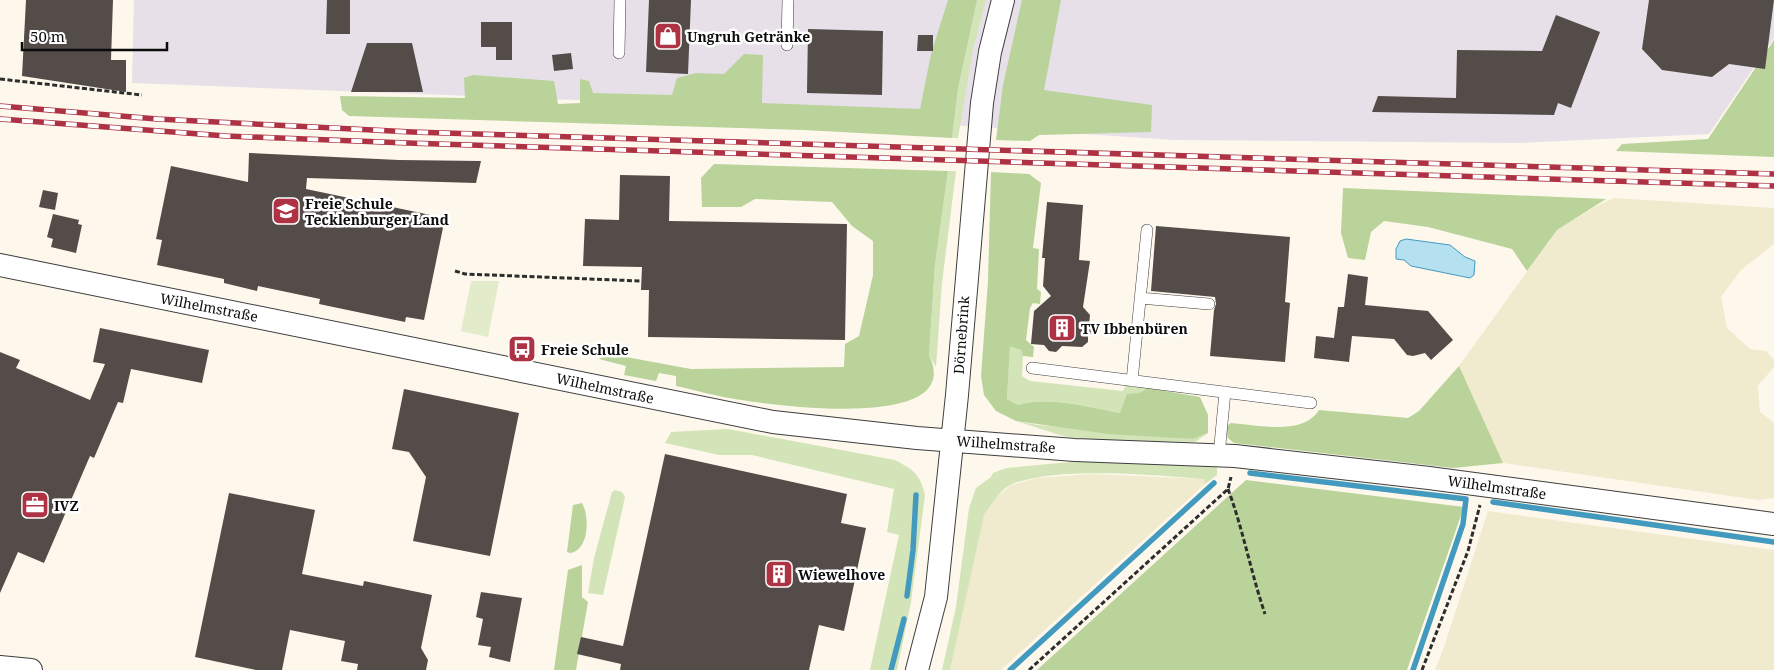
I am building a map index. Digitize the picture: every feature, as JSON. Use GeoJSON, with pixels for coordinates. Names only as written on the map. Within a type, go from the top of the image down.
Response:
{"type":"FeatureCollection","features":[{"type":"Feature","properties":{"kind":"street","name":"Dörnebrink"},"geometry":{"type":"LineString","coordinates":[[917,670],[936,597],[982,103],[990,52],[1003,0]]}},
{"type":"Feature","properties":{"kind":"street","name":"Wilhelmstraße"},"geometry":{"type":"LineString","coordinates":[[0,265],[764,420],[952,440],[1075,450],[1227,456],[1483,485],[1773,524]]}},
{"type":"Feature","properties":{"kind":"street"},"geometry":{"type":"LineString","coordinates":[[0,667],[31,670]]}},
{"type":"Feature","properties":{"kind":"lane"},"geometry":{"type":"LineString","coordinates":[[619,53],[620,0]]}},
{"type":"Feature","properties":{"kind":"lane"},"geometry":{"type":"LineString","coordinates":[[787,45],[788,0]]}},
{"type":"Feature","properties":{"kind":"lane"},"geometry":{"type":"LineString","coordinates":[[1132,381],[1147,230]]}},
{"type":"Feature","properties":{"kind":"lane"},"geometry":{"type":"LineString","coordinates":[[1140,298],[1209,304]]}},
{"type":"Feature","properties":{"kind":"lane"},"geometry":{"type":"LineString","coordinates":[[1032,368],[1311,403]]}},
{"type":"Feature","properties":{"kind":"lane"},"geometry":{"type":"LineString","coordinates":[[1225,392],[1227,456]]}},
{"type":"Feature","properties":{"kind":"path"},"geometry":{"type":"LineString","coordinates":[[0,79],[142,95]]}},
{"type":"Feature","properties":{"kind":"path"},"geometry":{"type":"LineString","coordinates":[[455,272],[465,274],[641,281]]}},
{"type":"Feature","properties":{"kind":"path"},"geometry":{"type":"LineString","coordinates":[[1227,456],[1228,489],[1236,510],[1254,583],[1265,614]]}},
{"type":"Feature","properties":{"kind":"path"},"geometry":{"type":"LineString","coordinates":[[1422,670],[1468,551],[1478,515],[1483,485]]}},
{"type":"Feature","properties":{"kind":"path"},"geometry":{"type":"LineString","coordinates":[[1029,670],[1228,489]]}},
{"type":"Feature","properties":{"kind":"shaded area"},"geometry":{"type":"Polygon","coordinates":[[[134,0],[1774,0],[1774,38],[1709,134],[1521,143],[1174,140],[575,100],[132,83],[134,0]]]}},
{"type":"Feature","properties":{"kind":"shaded area"},"geometry":{"type":"Polygon","coordinates":[[[1614,198],[1774,208],[1774,244],[1741,270],[1721,297],[1727,328],[1750,349],[1766,351],[1774,360],[1774,367],[1758,386],[1760,412],[1774,423],[1774,498],[1758,500],[1503,463],[1459,366],[1557,230],[1614,198]]]}},
{"type":"Feature","properties":{"kind":"shaded area"},"geometry":{"type":"Polygon","coordinates":[[[1092,474],[1205,479],[1205,484],[1001,670],[950,670],[978,535],[984,515],[998,496],[1011,485],[1037,478],[1092,474]]]}},
{"type":"Feature","properties":{"kind":"shaded area"},"geometry":{"type":"Polygon","coordinates":[[[1488,511],[1774,550],[1774,670],[1435,670],[1488,511]]]}},
{"type":"Feature","properties":{"kind":"green space"},"geometry":{"type":"Polygon","coordinates":[[[948,0],[977,0],[958,88],[952,138],[804,130],[349,116],[342,110],[340,96],[465,98],[464,78],[473,75],[554,81],[558,104],[580,103],[580,79],[589,81],[593,93],[672,95],[677,78],[696,73],[724,74],[744,54],[763,55],[762,103],[920,109],[931,54],[948,0]]]}},
{"type":"Feature","properties":{"kind":"green space"},"geometry":{"type":"Polygon","coordinates":[[[977,0],[986,0],[973,50],[958,138],[952,138],[958,88],[977,0]]]}},
{"type":"Feature","properties":{"kind":"green space"},"geometry":{"type":"Polygon","coordinates":[[[1022,0],[1061,0],[1044,90],[1152,105],[1151,132],[1039,135],[1030,141],[996,140],[1003,85],[1022,0]]]}},
{"type":"Feature","properties":{"kind":"green space"},"geometry":{"type":"Polygon","coordinates":[[[1774,40],[1774,157],[1616,151],[1622,144],[1708,139],[1774,40]]]}},
{"type":"Feature","properties":{"kind":"green space"},"geometry":{"type":"Polygon","coordinates":[[[714,164],[948,171],[935,265],[929,355],[933,380],[920,396],[894,405],[859,408],[785,406],[728,398],[676,386],[676,376],[659,373],[656,381],[624,375],[626,366],[599,359],[603,355],[615,355],[691,369],[844,367],[845,344],[859,336],[873,275],[873,241],[852,226],[832,202],[755,199],[741,207],[702,207],[701,178],[714,164]]]}},
{"type":"Feature","properties":{"kind":"green space"},"geometry":{"type":"Polygon","coordinates":[[[948,171],[956,171],[942,283],[936,367],[929,355],[935,265],[948,171]]]}},
{"type":"Feature","properties":{"kind":"green space"},"geometry":{"type":"Polygon","coordinates":[[[991,172],[1029,174],[1041,183],[1033,248],[1039,249],[1037,289],[1041,292],[1040,304],[1033,303],[1030,308],[1026,340],[1034,347],[1033,357],[1023,356],[1021,350],[1010,346],[1007,399],[1018,405],[1056,402],[1120,413],[1127,394],[1140,393],[1148,388],[1200,397],[1208,415],[1208,433],[1193,439],[1108,434],[1016,421],[996,411],[984,395],[981,376],[988,281],[991,172]]]}},
{"type":"Feature","properties":{"kind":"green space"},"geometry":{"type":"Polygon","coordinates":[[[1343,188],[1606,199],[1557,230],[1527,271],[1512,249],[1428,227],[1384,221],[1371,232],[1365,260],[1348,258],[1341,233],[1343,188]]]}},
{"type":"Feature","properties":{"kind":"green space"},"geometry":{"type":"Polygon","coordinates":[[[471,281],[499,281],[488,337],[461,331],[471,281]]]}},
{"type":"Feature","properties":{"kind":"green space"},"geometry":{"type":"Polygon","coordinates":[[[1010,345],[1021,350],[1023,356],[1022,376],[1030,381],[1123,391],[1126,385],[1148,388],[1120,413],[1056,402],[1018,405],[1007,399],[1010,345]]]}},
{"type":"Feature","properties":{"kind":"green space"},"geometry":{"type":"Polygon","coordinates":[[[1459,366],[1503,463],[1453,468],[1234,443],[1228,438],[1225,427],[1231,423],[1266,427],[1291,426],[1312,418],[1319,410],[1408,418],[1419,411],[1459,366]]]}},
{"type":"Feature","properties":{"kind":"green space"},"geometry":{"type":"Polygon","coordinates":[[[1016,421],[1038,425],[1193,439],[1208,433],[1195,442],[1099,441],[1063,436],[1016,421]]]}},
{"type":"Feature","properties":{"kind":"green space"},"geometry":{"type":"Polygon","coordinates":[[[728,429],[895,460],[912,470],[918,477],[925,495],[911,602],[897,670],[870,670],[899,535],[887,532],[894,489],[752,455],[719,455],[665,443],[671,432],[728,429]]]}},
{"type":"Feature","properties":{"kind":"green space"},"geometry":{"type":"Polygon","coordinates":[[[1081,461],[1217,464],[1217,475],[1205,484],[1204,479],[1134,474],[1080,473],[1031,478],[1007,487],[984,515],[950,670],[942,670],[956,607],[969,508],[976,488],[991,477],[993,473],[1006,468],[1081,461]]]}},
{"type":"Feature","properties":{"kind":"green space"},"geometry":{"type":"Polygon","coordinates":[[[1246,480],[1464,507],[1407,670],[1037,670],[1246,480]]]}},
{"type":"Feature","properties":{"kind":"green space"},"geometry":{"type":"Polygon","coordinates":[[[615,490],[622,492],[625,497],[603,595],[588,593],[594,558],[612,492],[615,490]]]}},
{"type":"Feature","properties":{"kind":"green space"},"geometry":{"type":"Polygon","coordinates":[[[582,503],[586,516],[586,532],[581,546],[576,551],[570,553],[567,552],[573,505],[582,503]]]}},
{"type":"Feature","properties":{"kind":"green space"},"geometry":{"type":"Polygon","coordinates":[[[582,565],[582,597],[588,602],[576,670],[554,670],[568,570],[582,565]]]}},
{"type":"Feature","properties":{"kind":"water"},"geometry":{"type":"Polygon","coordinates":[[[1406,239],[1450,245],[1465,257],[1475,261],[1474,275],[1470,278],[1411,266],[1404,260],[1396,259],[1396,249],[1400,241],[1406,239]]]}},
{"type":"Feature","properties":{"kind":"building"},"geometry":{"type":"Polygon","coordinates":[[[26,0],[113,0],[111,60],[126,60],[126,92],[22,76],[26,0]]]}},
{"type":"Feature","properties":{"kind":"building"},"geometry":{"type":"Polygon","coordinates":[[[327,0],[350,0],[350,34],[326,34],[327,0]]]}},
{"type":"Feature","properties":{"kind":"building","name":"Ungruh Getränke"},"geometry":{"type":"Polygon","coordinates":[[[649,0],[691,0],[688,74],[646,72],[649,0]]]}},
{"type":"Feature","properties":{"kind":"building"},"geometry":{"type":"Polygon","coordinates":[[[1649,0],[1774,0],[1765,69],[1729,64],[1712,77],[1662,70],[1642,49],[1649,0]]]}},
{"type":"Feature","properties":{"kind":"building"},"geometry":{"type":"Polygon","coordinates":[[[1556,15],[1600,32],[1571,108],[1558,103],[1554,115],[1372,112],[1378,96],[1456,98],[1457,50],[1542,51],[1556,15]]]}},
{"type":"Feature","properties":{"kind":"building"},"geometry":{"type":"Polygon","coordinates":[[[481,22],[512,22],[512,60],[496,60],[496,47],[481,47],[481,22]]]}},
{"type":"Feature","properties":{"kind":"building"},"geometry":{"type":"Polygon","coordinates":[[[808,29],[883,31],[882,95],[807,93],[808,29]]]}},
{"type":"Feature","properties":{"kind":"building"},"geometry":{"type":"Polygon","coordinates":[[[918,35],[933,35],[933,51],[917,51],[918,35]]]}},
{"type":"Feature","properties":{"kind":"building"},"geometry":{"type":"Polygon","coordinates":[[[367,43],[412,43],[423,92],[351,92],[367,43]]]}},
{"type":"Feature","properties":{"kind":"building"},"geometry":{"type":"Polygon","coordinates":[[[571,53],[573,69],[554,71],[552,55],[571,53]]]}},
{"type":"Feature","properties":{"kind":"building","name":"Freie Schule Tecklenburger Land"},"geometry":{"type":"Polygon","coordinates":[[[249,153],[399,160],[481,161],[476,183],[307,178],[306,189],[445,218],[424,320],[406,317],[405,322],[319,304],[320,299],[258,286],[257,291],[224,283],[224,279],[157,265],[162,240],[156,239],[171,166],[248,182],[249,153]]]}},
{"type":"Feature","properties":{"kind":"building"},"geometry":{"type":"Polygon","coordinates":[[[620,175],[670,176],[669,221],[847,224],[845,340],[648,337],[649,290],[641,290],[642,267],[583,266],[585,219],[619,220],[620,175]]]}},
{"type":"Feature","properties":{"kind":"building"},"geometry":{"type":"Polygon","coordinates":[[[43,190],[58,193],[55,210],[39,207],[43,190]]]}},
{"type":"Feature","properties":{"kind":"building"},"geometry":{"type":"Polygon","coordinates":[[[1047,202],[1083,205],[1079,260],[1090,261],[1083,307],[1090,315],[1089,325],[1094,331],[1088,336],[1088,342],[1082,347],[1062,346],[1056,352],[1049,351],[1044,345],[1031,344],[1034,311],[1051,296],[1043,286],[1045,258],[1042,258],[1047,202]]]}},
{"type":"Feature","properties":{"kind":"building"},"geometry":{"type":"Polygon","coordinates":[[[53,214],[79,220],[78,224],[82,225],[76,253],[51,247],[53,239],[47,237],[53,214]]]}},
{"type":"Feature","properties":{"kind":"building"},"geometry":{"type":"Polygon","coordinates":[[[1156,226],[1290,237],[1285,302],[1290,303],[1285,362],[1210,356],[1216,304],[1215,297],[1151,291],[1156,226]]]}},
{"type":"Feature","properties":{"kind":"building"},"geometry":{"type":"Polygon","coordinates":[[[1348,274],[1368,277],[1365,305],[1428,311],[1453,340],[1431,360],[1425,353],[1413,356],[1407,355],[1394,339],[1352,336],[1349,362],[1314,358],[1316,336],[1334,338],[1338,307],[1344,307],[1348,274]]]}},
{"type":"Feature","properties":{"kind":"building","name":"IVZ"},"geometry":{"type":"Polygon","coordinates":[[[100,328],[209,350],[202,383],[131,369],[123,403],[118,402],[94,458],[90,456],[44,563],[18,552],[0,593],[0,352],[20,360],[16,368],[90,400],[105,364],[93,362],[100,328]]]}},
{"type":"Feature","properties":{"kind":"building"},"geometry":{"type":"Polygon","coordinates":[[[404,389],[519,413],[490,556],[413,541],[426,477],[409,452],[392,449],[404,389]]]}},
{"type":"Feature","properties":{"kind":"building"},"geometry":{"type":"Polygon","coordinates":[[[665,454],[847,494],[841,523],[866,528],[844,631],[819,625],[809,670],[620,670],[621,664],[577,654],[581,637],[623,646],[665,454]]]}},
{"type":"Feature","properties":{"kind":"building"},"geometry":{"type":"Polygon","coordinates":[[[229,493],[315,510],[302,574],[363,586],[364,581],[432,595],[421,648],[428,660],[426,670],[357,670],[358,664],[341,661],[345,641],[290,630],[282,670],[256,670],[195,657],[229,493]]]}},
{"type":"Feature","properties":{"kind":"building"},"geometry":{"type":"Polygon","coordinates":[[[481,592],[522,598],[510,662],[489,657],[491,647],[478,645],[483,619],[476,617],[481,592]]]}},
{"type":"Feature","properties":{"kind":"waterway"},"geometry":{"type":"LineString","coordinates":[[1250,473],[1466,499],[1463,524],[1413,670]]}},
{"type":"Feature","properties":{"kind":"waterway"},"geometry":{"type":"LineString","coordinates":[[1010,670],[1214,483]]}},
{"type":"Feature","properties":{"kind":"waterway"},"geometry":{"type":"LineString","coordinates":[[907,596],[913,550],[916,495]]}},
{"type":"Feature","properties":{"kind":"waterway"},"geometry":{"type":"LineString","coordinates":[[1493,502],[1774,542]]}},
{"type":"Feature","properties":{"kind":"waterway"},"geometry":{"type":"LineString","coordinates":[[891,670],[904,619]]}},
{"type":"Feature","properties":{"kind":"railway"},"geometry":{"type":"LineString","coordinates":[[0,106],[157,119],[412,132],[1774,174]]}},
{"type":"Feature","properties":{"kind":"railway"},"geometry":{"type":"LineString","coordinates":[[0,119],[226,136],[407,143],[1774,186]]}},
{"type":"Feature","properties":{"kind":"place","name":"Ungruh Getränke"},"geometry":{"type":"Point","coordinates":[668,36]}},
{"type":"Feature","properties":{"kind":"place","name":"Freie Schule Tecklenburger Land"},"geometry":{"type":"Point","coordinates":[286,211]}},
{"type":"Feature","properties":{"kind":"place","name":"TV Ibbenbüren"},"geometry":{"type":"Point","coordinates":[1062,328]}},
{"type":"Feature","properties":{"kind":"place","name":"Freie Schule"},"geometry":{"type":"Point","coordinates":[522,349]}},
{"type":"Feature","properties":{"kind":"place","name":"IVZ"},"geometry":{"type":"Point","coordinates":[35,505]}},
{"type":"Feature","properties":{"kind":"place","name":"Wiewelhove"},"geometry":{"type":"Point","coordinates":[779,574]}}]}
